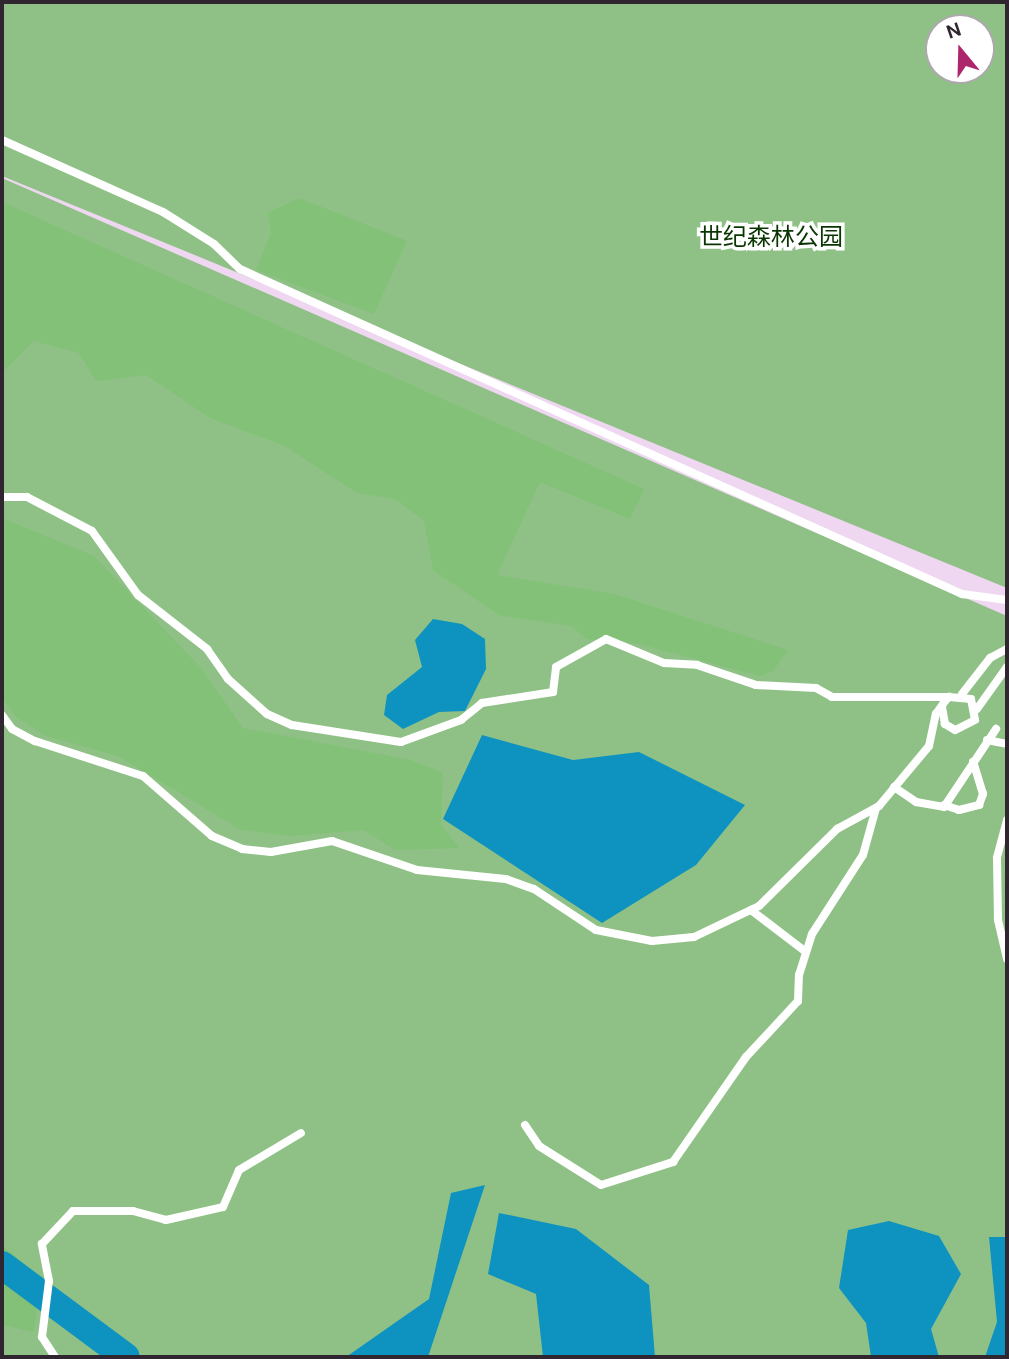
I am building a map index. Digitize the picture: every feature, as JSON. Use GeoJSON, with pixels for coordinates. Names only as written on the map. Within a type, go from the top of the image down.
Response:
{"type":"FeatureCollection","features":[{"type":"Feature","properties":{"kind":"lane"},"geometry":{"type":"LineString","coordinates":[[2,140],[163,212],[214,244],[240,269],[962,594],[1007,600]]}},
{"type":"Feature","properties":{"kind":"lane"},"geometry":{"type":"LineString","coordinates":[[2,497],[27,497],[92,531],[138,595],[206,649],[228,679],[267,714],[292,725],[411,739],[461,720],[482,703],[554,692],[556,667],[606,639],[664,663],[698,665],[756,685],[816,688],[832,697],[949,697],[962,694],[990,658],[1007,649]]}},
{"type":"Feature","properties":{"kind":"lane"},"geometry":{"type":"LineString","coordinates":[[942,707],[945,724],[955,730],[972,725],[977,709],[1007,667]]}},
{"type":"Feature","properties":{"kind":"lane"},"geometry":{"type":"LineString","coordinates":[[962,694],[977,709]]}},
{"type":"Feature","properties":{"kind":"lane"},"geometry":{"type":"LineString","coordinates":[[2,715],[35,741],[143,776],[212,836],[243,849],[271,852],[332,841],[417,870],[506,879],[534,889],[596,930],[652,941],[694,936],[751,910],[837,829],[876,808],[929,746],[942,707],[949,697]]}},
{"type":"Feature","properties":{"kind":"lane"},"geometry":{"type":"LineString","coordinates":[[944,806],[996,729]]}},
{"type":"Feature","properties":{"kind":"lane"},"geometry":{"type":"LineString","coordinates":[[987,740],[1007,744]]}},
{"type":"Feature","properties":{"kind":"lane"},"geometry":{"type":"LineString","coordinates":[[894,787],[916,802],[972,810],[979,805],[983,794],[973,761]]}},
{"type":"Feature","properties":{"kind":"lane"},"geometry":{"type":"LineString","coordinates":[[525,1125],[540,1146],[601,1185],[673,1162],[746,1056],[798,1001],[806,952],[812,934],[863,855],[876,808]]}},
{"type":"Feature","properties":{"kind":"lane"},"geometry":{"type":"LineString","coordinates":[[1007,820],[997,858],[998,920],[1007,958]]}},
{"type":"Feature","properties":{"kind":"lane"},"geometry":{"type":"LineString","coordinates":[[751,910],[806,952]]}},
{"type":"Feature","properties":{"kind":"lane"},"geometry":{"type":"LineString","coordinates":[[55,1357],[42,1337],[49,1281],[42,1244],[73,1211],[132,1211],[166,1220],[223,1207],[239,1170],[301,1133]]}},
{"type":"Feature","properties":{"kind":"green space","name":"世纪森林公园"},"geometry":{"type":"Polygon","coordinates":[[[2,2],[1007,2],[1007,588],[2,176],[2,2]]]}},
{"type":"Feature","properties":{"kind":"green space"},"geometry":{"type":"Polygon","coordinates":[[[2,178],[1007,616],[1007,1357],[2,1357],[2,178]]]}},
{"type":"Feature","properties":{"kind":"green space"},"geometry":{"type":"Polygon","coordinates":[[[299,198],[407,241],[374,314],[256,270],[271,233],[268,213],[299,198]]]}},
{"type":"Feature","properties":{"kind":"green space"},"geometry":{"type":"Polygon","coordinates":[[[2,202],[644,489],[630,519],[540,482],[497,575],[614,594],[788,650],[773,671],[760,676],[635,643],[587,639],[571,626],[499,615],[433,570],[424,521],[395,499],[357,493],[283,445],[210,418],[146,375],[96,381],[79,353],[34,341],[2,373],[2,202]]]}},
{"type":"Feature","properties":{"kind":"green space"},"geometry":{"type":"Polygon","coordinates":[[[2,518],[94,556],[201,668],[243,728],[411,760],[443,773],[441,825],[459,848],[395,850],[364,830],[290,836],[241,830],[118,756],[46,736],[15,716],[2,697],[2,518]]]}},
{"type":"Feature","properties":{"kind":"green space"},"geometry":{"type":"Polygon","coordinates":[[[2,1245],[40,1277],[34,1332],[2,1325],[2,1245]]]}},
{"type":"Feature","properties":{"kind":"water"},"geometry":{"type":"Polygon","coordinates":[[[433,619],[462,624],[485,639],[486,669],[465,711],[439,712],[403,729],[384,715],[387,695],[422,667],[415,640],[433,619]]]}},
{"type":"Feature","properties":{"kind":"water"},"geometry":{"type":"Polygon","coordinates":[[[482,735],[573,760],[639,752],[745,805],[696,865],[602,923],[443,819],[482,735]]]}},
{"type":"Feature","properties":{"kind":"water"},"geometry":{"type":"Polygon","coordinates":[[[485,1185],[428,1357],[346,1357],[429,1299],[451,1193],[485,1185]]]}},
{"type":"Feature","properties":{"kind":"water"},"geometry":{"type":"Polygon","coordinates":[[[499,1213],[576,1229],[649,1285],[655,1357],[543,1357],[536,1294],[488,1274],[499,1213]]]}},
{"type":"Feature","properties":{"kind":"water"},"geometry":{"type":"Polygon","coordinates":[[[889,1221],[939,1236],[961,1274],[931,1329],[939,1357],[871,1357],[866,1323],[839,1288],[848,1230],[889,1221]]]}},
{"type":"Feature","properties":{"kind":"water"},"geometry":{"type":"Polygon","coordinates":[[[989,1237],[1007,1237],[1007,1357],[985,1357],[997,1322],[989,1237]]]}},
{"type":"Feature","properties":{"kind":"waterway"},"geometry":{"type":"LineString","coordinates":[[2,1265],[126,1357]]}}]}
